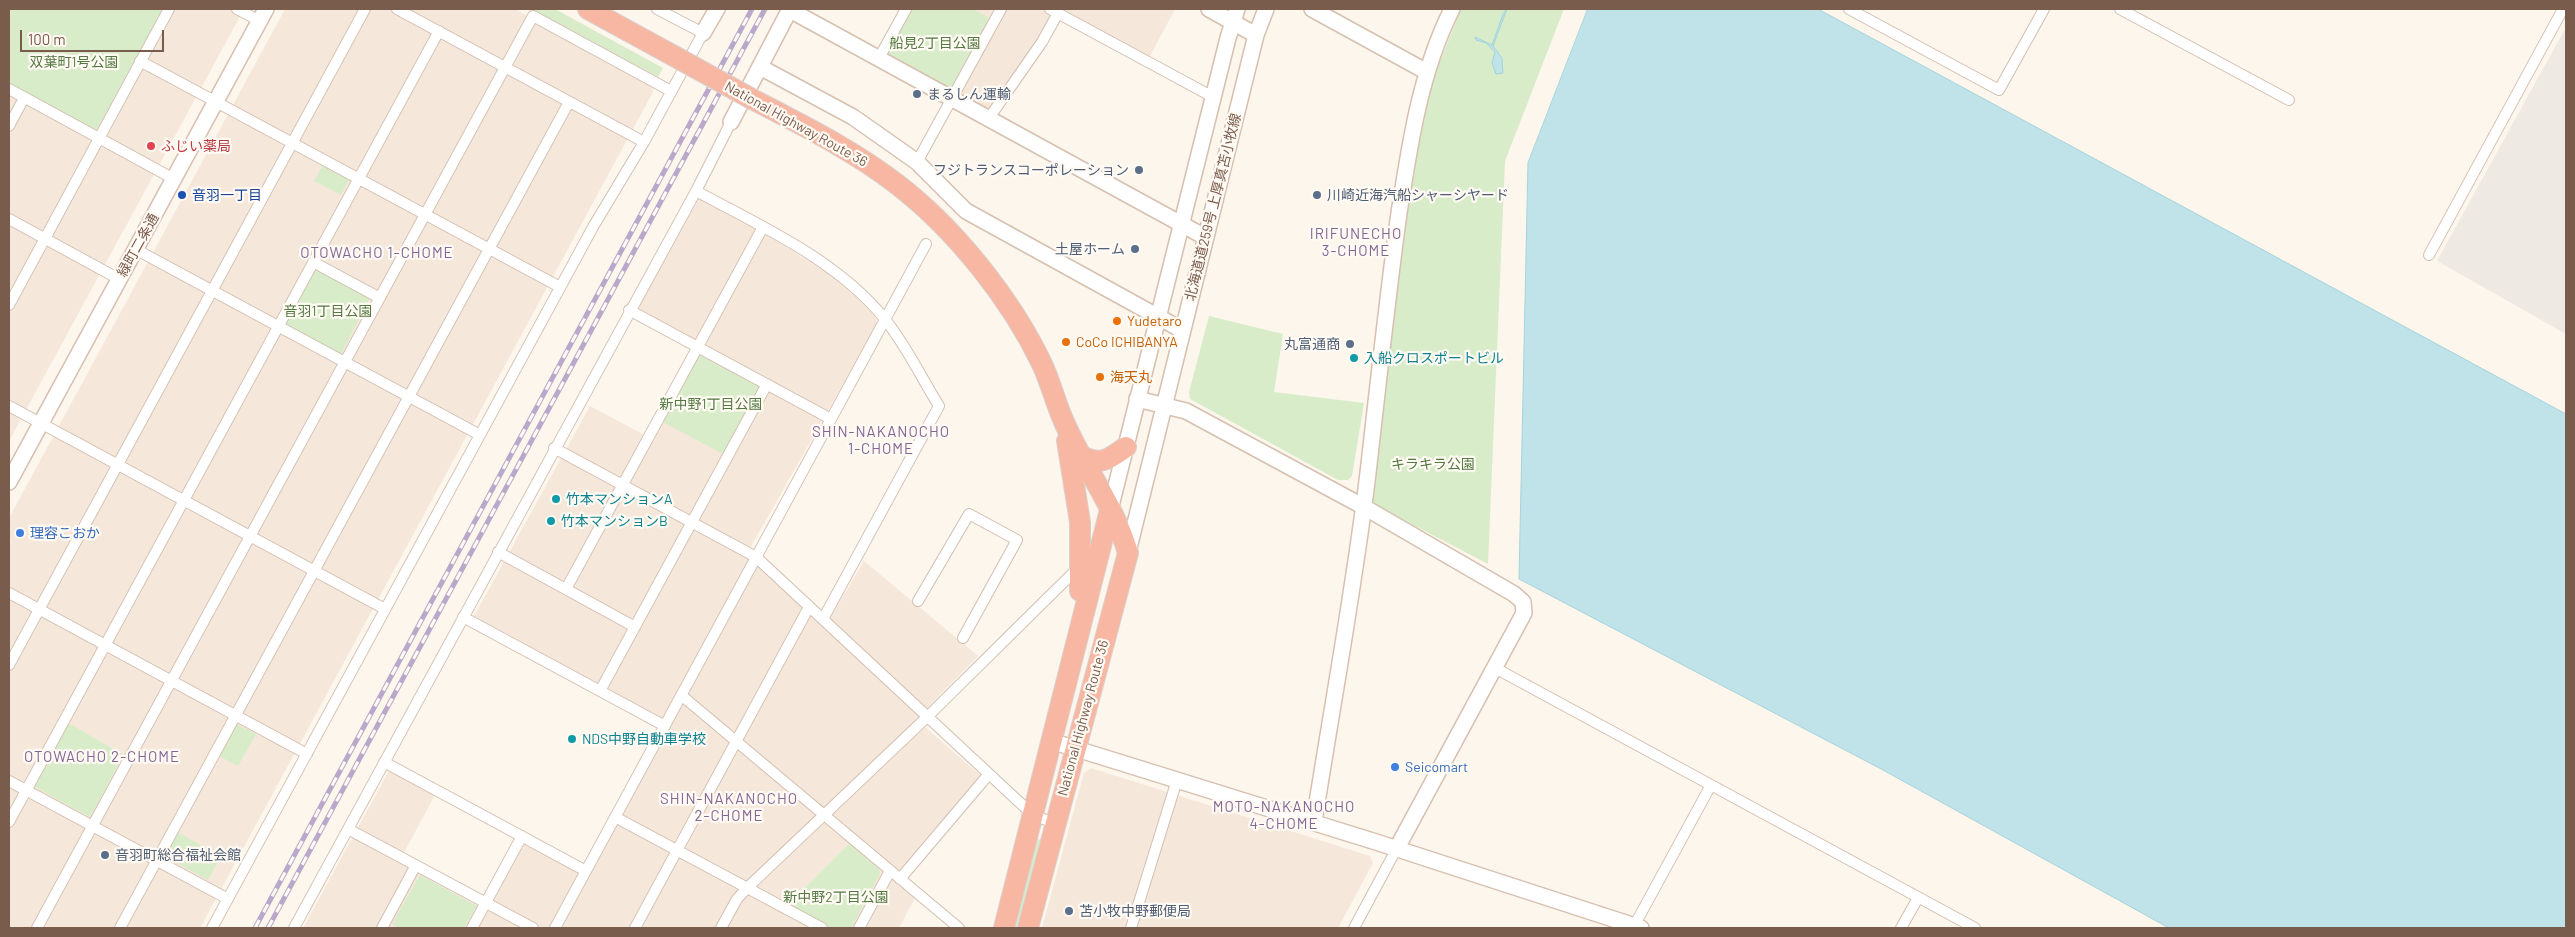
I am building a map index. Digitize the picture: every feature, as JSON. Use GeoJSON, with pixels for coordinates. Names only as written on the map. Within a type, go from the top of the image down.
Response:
{"type":"FeatureCollection","features":[{"type":"Feature","properties":{"kind":"highway","name":"National Highway Route 36"},"geometry":{"type":"LineString","coordinates":[[590,9],[861,158],[899,185],[931,213],[974,260],[1015,316],[1042,364],[1064,423],[1110,514],[1121,531],[1128,553],[1074,748],[1028,928]]}},
{"type":"Feature","properties":{"kind":"highway","name":"National Highway Route 36"},"geometry":{"type":"LineString","coordinates":[[1064,423],[1080,522],[1082,564],[1076,640]]}},
{"type":"Feature","properties":{"kind":"highway"},"geometry":{"type":"LineString","coordinates":[[1081,456],[1092,462],[1108,460],[1126,446]]}},
{"type":"Feature","properties":{"kind":"highway"},"geometry":{"type":"LineString","coordinates":[[1074,486],[1080,500],[1089,510],[1110,514]]}},
{"type":"Feature","properties":{"kind":"highway","name":"National Highway Route 36"},"geometry":{"type":"LineString","coordinates":[[1004,928],[1076,640],[1110,514]]}},
{"type":"Feature","properties":{"kind":"street"},"geometry":{"type":"LineString","coordinates":[[9,304],[169,9]]}},
{"type":"Feature","properties":{"kind":"street"},"geometry":{"type":"LineString","coordinates":[[237,9],[263,15]]}},
{"type":"Feature","properties":{"kind":"street"},"geometry":{"type":"LineString","coordinates":[[9,665],[365,9]]}},
{"type":"Feature","properties":{"kind":"street"},"geometry":{"type":"LineString","coordinates":[[397,9],[644,142]]}},
{"type":"Feature","properties":{"kind":"street"},"geometry":{"type":"LineString","coordinates":[[657,9],[703,33]]}},
{"type":"Feature","properties":{"kind":"street"},"geometry":{"type":"LineString","coordinates":[[212,928],[560,288],[644,142],[717,9]]}},
{"type":"Feature","properties":{"kind":"street"},"geometry":{"type":"LineString","coordinates":[[294,928],[629,310],[696,191],[790,9],[1205,237]]}},
{"type":"Feature","properties":{"kind":"street"},"geometry":{"type":"LineString","coordinates":[[879,58],[906,9]]}},
{"type":"Feature","properties":{"kind":"street"},"geometry":{"type":"LineString","coordinates":[[917,162],[1001,9]]}},
{"type":"Feature","properties":{"kind":"street"},"geometry":{"type":"LineString","coordinates":[[1208,9],[1235,15],[1256,35]]}},
{"type":"Feature","properties":{"kind":"street","name":"北海道道259号 上厚真苫小牧線"},"geometry":{"type":"LineString","coordinates":[[1128,553],[1256,35],[1266,9]]}},
{"type":"Feature","properties":{"kind":"street"},"geometry":{"type":"LineString","coordinates":[[1312,9],[1427,72]]}},
{"type":"Feature","properties":{"kind":"street"},"geometry":{"type":"LineString","coordinates":[[1314,822],[1364,508],[1391,270],[1414,120],[1427,72],[1452,9]]}},
{"type":"Feature","properties":{"kind":"street"},"geometry":{"type":"LineString","coordinates":[[1848,9],[1999,90],[2044,9]]}},
{"type":"Feature","properties":{"kind":"street"},"geometry":{"type":"LineString","coordinates":[[2120,9],[2290,100]]}},
{"type":"Feature","properties":{"kind":"street"},"geometry":{"type":"LineString","coordinates":[[2429,255],[2563,9]]}},
{"type":"Feature","properties":{"kind":"street"},"geometry":{"type":"LineString","coordinates":[[989,118],[1042,42],[1054,11],[1213,97]]}},
{"type":"Feature","properties":{"kind":"street","name":"緑町二条通"},"geometry":{"type":"LineString","coordinates":[[9,482],[263,15]]}},
{"type":"Feature","properties":{"kind":"street","name":"北海道道259号 上厚真苫小牧線"},"geometry":{"type":"LineString","coordinates":[[1110,514],[1137,399],[1235,15]]}},
{"type":"Feature","properties":{"kind":"street"},"geometry":{"type":"LineString","coordinates":[[37,928],[533,16],[672,91]]}},
{"type":"Feature","properties":{"kind":"street"},"geometry":{"type":"LineString","coordinates":[[9,822],[439,31]]}},
{"type":"Feature","properties":{"kind":"street"},"geometry":{"type":"LineString","coordinates":[[140,61],[560,288]]}},
{"type":"Feature","properties":{"kind":"street"},"geometry":{"type":"LineString","coordinates":[[760,67],[853,117],[917,162],[966,211],[1182,330]]}},
{"type":"Feature","properties":{"kind":"street"},"geometry":{"type":"LineString","coordinates":[[9,89],[174,179]]}},
{"type":"Feature","properties":{"kind":"street"},"geometry":{"type":"LineString","coordinates":[[9,126],[24,98]]}},
{"type":"Feature","properties":{"kind":"street"},"geometry":{"type":"LineString","coordinates":[[120,928],[569,102]]}},
{"type":"Feature","properties":{"kind":"street"},"geometry":{"type":"LineString","coordinates":[[696,191],[763,227],[834,272],[863,295],[885,319],[939,406],[823,619]]}},
{"type":"Feature","properties":{"kind":"street"},"geometry":{"type":"LineString","coordinates":[[9,219],[119,279]]}},
{"type":"Feature","properties":{"kind":"street"},"geometry":{"type":"LineString","coordinates":[[566,589],[763,227]]}},
{"type":"Feature","properties":{"kind":"street"},"geometry":{"type":"LineString","coordinates":[[555,928],[926,244]]}},
{"type":"Feature","properties":{"kind":"street"},"geometry":{"type":"LineString","coordinates":[[135,249],[480,435]]}},
{"type":"Feature","properties":{"kind":"street"},"geometry":{"type":"LineString","coordinates":[[313,262],[380,298]]}},
{"type":"Feature","properties":{"kind":"street"},"geometry":{"type":"LineString","coordinates":[[629,310],[831,419]]}},
{"type":"Feature","properties":{"kind":"street"},"geometry":{"type":"LineString","coordinates":[[600,691],[767,384]]}},
{"type":"Feature","properties":{"kind":"street"},"geometry":{"type":"LineString","coordinates":[[1137,399],[1186,411],[1364,508],[1514,594],[1522,602],[1524,613],[1354,928]]}},
{"type":"Feature","properties":{"kind":"street"},"geometry":{"type":"LineString","coordinates":[[9,406],[385,609]]}},
{"type":"Feature","properties":{"kind":"street"},"geometry":{"type":"LineString","coordinates":[[554,448],[756,557],[1032,814],[1055,824]]}},
{"type":"Feature","properties":{"kind":"street"},"geometry":{"type":"LineString","coordinates":[[1110,514],[1139,503]]}},
{"type":"Feature","properties":{"kind":"street"},"geometry":{"type":"LineString","coordinates":[[918,601],[969,514],[1017,540],[963,638]]}},
{"type":"Feature","properties":{"kind":"street"},"geometry":{"type":"LineString","coordinates":[[498,552],[635,626]]}},
{"type":"Feature","properties":{"kind":"street"},"geometry":{"type":"LineString","coordinates":[[721,928],[736,899],[928,717],[1082,564]]}},
{"type":"Feature","properties":{"kind":"street"},"geometry":{"type":"LineString","coordinates":[[9,594],[306,754]]}},
{"type":"Feature","properties":{"kind":"street"},"geometry":{"type":"LineString","coordinates":[[635,928],[809,607]]}},
{"type":"Feature","properties":{"kind":"street"},"geometry":{"type":"LineString","coordinates":[[463,617],[665,726]]}},
{"type":"Feature","properties":{"kind":"street"},"geometry":{"type":"LineString","coordinates":[[1495,668],[1975,928]]}},
{"type":"Feature","properties":{"kind":"street"},"geometry":{"type":"LineString","coordinates":[[681,695],[959,928]]}},
{"type":"Feature","properties":{"kind":"street"},"geometry":{"type":"LineString","coordinates":[[1051,741],[1397,848],[1637,927],[1711,785]]}},
{"type":"Feature","properties":{"kind":"street"},"geometry":{"type":"LineString","coordinates":[[384,762],[586,871]]}},
{"type":"Feature","properties":{"kind":"street"},"geometry":{"type":"LineString","coordinates":[[900,879],[989,774]]}},
{"type":"Feature","properties":{"kind":"street"},"geometry":{"type":"LineString","coordinates":[[1131,928],[1177,780]]}},
{"type":"Feature","properties":{"kind":"street"},"geometry":{"type":"LineString","coordinates":[[9,781],[228,899]]}},
{"type":"Feature","properties":{"kind":"street"},"geometry":{"type":"LineString","coordinates":[[615,817],[822,928]]}},
{"type":"Feature","properties":{"kind":"street"},"geometry":{"type":"LineString","coordinates":[[348,828],[533,928]]}},
{"type":"Feature","properties":{"kind":"street"},"geometry":{"type":"LineString","coordinates":[[472,928],[522,836]]}},
{"type":"Feature","properties":{"kind":"street"},"geometry":{"type":"LineString","coordinates":[[382,928],[416,866]]}},
{"type":"Feature","properties":{"kind":"street"},"geometry":{"type":"LineString","coordinates":[[859,928],[890,871]]}},
{"type":"Feature","properties":{"kind":"street"},"geometry":{"type":"LineString","coordinates":[[1901,928],[1918,898]]}},
{"type":"Feature","properties":{"kind":"shaded area"},"geometry":{"type":"Polygon","coordinates":[[[9,9],[244,9],[9,441],[9,9]]]}},
{"type":"Feature","properties":{"kind":"shaded area"},"geometry":{"type":"Polygon","coordinates":[[[285,9],[515,9],[652,84],[653,92],[200,928],[9,928],[9,518],[285,9]]]}},
{"type":"Feature","properties":{"kind":"shaded area"},"geometry":{"type":"Polygon","coordinates":[[[910,9],[1058,9],[1045,35],[987,113],[887,59],[910,9]]]}},
{"type":"Feature","properties":{"kind":"shaded area"},"geometry":{"type":"Polygon","coordinates":[[[1058,9],[1175,9],[1149,58],[1058,9]]]}},
{"type":"Feature","properties":{"kind":"shaded area"},"geometry":{"type":"Polygon","coordinates":[[[2566,27],[2566,334],[2437,261],[2566,27]]]}},
{"type":"Feature","properties":{"kind":"shaded area"},"geometry":{"type":"Polygon","coordinates":[[[699,199],[765,234],[829,274],[858,299],[875,317],[877,324],[745,557],[761,567],[824,628],[864,561],[978,656],[916,719],[982,777],[896,881],[915,898],[899,928],[303,928],[390,769],[436,793],[399,862],[487,911],[524,840],[588,875],[670,722],[474,616],[590,406],[654,440],[704,344],[636,307],[699,199]]]}},
{"type":"Feature","properties":{"kind":"shaded area"},"geometry":{"type":"Polygon","coordinates":[[[1091,768],[1370,856],[1373,863],[1338,928],[1042,928],[1084,773],[1091,768]]]}},
{"type":"Feature","properties":{"kind":"green space","name":"双葉町1号公園"},"geometry":{"type":"Polygon","coordinates":[[[9,9],[163,9],[95,133],[9,86],[9,9]]]}},
{"type":"Feature","properties":{"kind":"green space"},"geometry":{"type":"Polygon","coordinates":[[[531,9],[555,9],[663,68],[658,77],[531,9]]]}},
{"type":"Feature","properties":{"kind":"green space","name":"船見2丁目公園"},"geometry":{"type":"Polygon","coordinates":[[[911,9],[973,9],[990,18],[950,89],[885,56],[911,9]]]}},
{"type":"Feature","properties":{"kind":"green space","name":"キラキラ公園"},"geometry":{"type":"Polygon","coordinates":[[[1461,9],[1564,9],[1505,161],[1488,564],[1375,505],[1370,494],[1413,166],[1434,77],[1461,9]]]}},
{"type":"Feature","properties":{"kind":"green space"},"geometry":{"type":"Polygon","coordinates":[[[323,165],[349,180],[341,195],[314,181],[323,165]]]}},
{"type":"Feature","properties":{"kind":"green space","name":"音羽1丁目公園"},"geometry":{"type":"Polygon","coordinates":[[[314,269],[370,298],[341,354],[285,324],[314,269]]]}},
{"type":"Feature","properties":{"kind":"green space"},"geometry":{"type":"Polygon","coordinates":[[[1209,316],[1283,334],[1274,392],[1364,403],[1352,476],[1348,480],[1338,480],[1190,399],[1189,392],[1209,316]]]}},
{"type":"Feature","properties":{"kind":"green space","name":"新中野1丁目公園"},"geometry":{"type":"Polygon","coordinates":[[[700,354],[760,386],[723,454],[663,422],[700,354]]]}},
{"type":"Feature","properties":{"kind":"green space"},"geometry":{"type":"Polygon","coordinates":[[[68,723],[124,755],[90,817],[33,786],[68,723]]]}},
{"type":"Feature","properties":{"kind":"green space"},"geometry":{"type":"Polygon","coordinates":[[[236,724],[256,734],[238,766],[219,756],[236,724]]]}},
{"type":"Feature","properties":{"kind":"green space"},"geometry":{"type":"Polygon","coordinates":[[[177,832],[221,856],[208,880],[164,856],[177,832]]]}},
{"type":"Feature","properties":{"kind":"green space"},"geometry":{"type":"Polygon","coordinates":[[[1038,839],[1041,840],[1018,928],[1012,928],[1028,865],[1038,839]]]}},
{"type":"Feature","properties":{"kind":"green space","name":"新中野2丁目公園"},"geometry":{"type":"Polygon","coordinates":[[[849,844],[878,868],[880,874],[851,928],[831,928],[787,906],[849,844]]]}},
{"type":"Feature","properties":{"kind":"green space"},"geometry":{"type":"Polygon","coordinates":[[[420,875],[477,906],[464,928],[399,928],[392,924],[420,875]]]}},
{"type":"Feature","properties":{"kind":"water"},"geometry":{"type":"Polygon","coordinates":[[[1507,9],[1493,46],[1502,58],[1503,73],[1496,74],[1492,63],[1495,52],[1486,43],[1476,40],[1475,37],[1492,45],[1503,14],[1507,9]]]}},
{"type":"Feature","properties":{"kind":"water"},"geometry":{"type":"Polygon","coordinates":[[[1588,9],[1818,9],[2566,414],[2566,928],[2169,928],[1883,770],[1519,579],[1528,163],[1588,9]]]}},
{"type":"Feature","properties":{"kind":"railway"},"geometry":{"type":"LineString","coordinates":[[255,928],[752,9]]}},
{"type":"Feature","properties":{"kind":"railway"},"geometry":{"type":"LineString","coordinates":[[268,928],[765,9]]}},
{"type":"Feature","properties":{"kind":"place","name":"まるしん運輸"},"geometry":{"type":"Point","coordinates":[917,94]}},
{"type":"Feature","properties":{"kind":"place","name":"ふじい薬局"},"geometry":{"type":"Point","coordinates":[151,146]}},
{"type":"Feature","properties":{"kind":"place","name":"フジトランスコーポレーション"},"geometry":{"type":"Point","coordinates":[1139,170]}},
{"type":"Feature","properties":{"kind":"place","name":"音羽一丁目"},"geometry":{"type":"Point","coordinates":[182,195]}},
{"type":"Feature","properties":{"kind":"place","name":"川崎近海汽船シャーシヤード"},"geometry":{"type":"Point","coordinates":[1317,195]}},
{"type":"Feature","properties":{"kind":"place","name":"土屋ホーム"},"geometry":{"type":"Point","coordinates":[1135,249]}},
{"type":"Feature","properties":{"kind":"place","name":"Yudetaro"},"geometry":{"type":"Point","coordinates":[1117,321]}},
{"type":"Feature","properties":{"kind":"place","name":"CoCo ICHIBANYA"},"geometry":{"type":"Point","coordinates":[1066,342]}},
{"type":"Feature","properties":{"kind":"place","name":"丸富通商"},"geometry":{"type":"Point","coordinates":[1350,344]}},
{"type":"Feature","properties":{"kind":"place","name":"入船クロスポートビル"},"geometry":{"type":"Point","coordinates":[1354,358]}},
{"type":"Feature","properties":{"kind":"place","name":"海天丸"},"geometry":{"type":"Point","coordinates":[1100,377]}},
{"type":"Feature","properties":{"kind":"place","name":"竹本マンションA"},"geometry":{"type":"Point","coordinates":[556,499]}},
{"type":"Feature","properties":{"kind":"place","name":"竹本マンションB"},"geometry":{"type":"Point","coordinates":[551,521]}},
{"type":"Feature","properties":{"kind":"place","name":"理容こおか"},"geometry":{"type":"Point","coordinates":[20,533]}},
{"type":"Feature","properties":{"kind":"place","name":"NDS中野自動車学校"},"geometry":{"type":"Point","coordinates":[572,739]}},
{"type":"Feature","properties":{"kind":"place","name":"Seicomart"},"geometry":{"type":"Point","coordinates":[1395,767]}},
{"type":"Feature","properties":{"kind":"place","name":"音羽町総合福祉会館"},"geometry":{"type":"Point","coordinates":[105,855]}},
{"type":"Feature","properties":{"kind":"place","name":"苫小牧中野郵便局"},"geometry":{"type":"Point","coordinates":[1069,911]}},
{"type":"Feature","properties":{"kind":"district","name":"IRIFUNECHO 3-CHOME"},"geometry":{"type":"Point","coordinates":[1356,242]}},
{"type":"Feature","properties":{"kind":"district","name":"OTOWACHO 1-CHOME"},"geometry":{"type":"Point","coordinates":[377,253]}},
{"type":"Feature","properties":{"kind":"district","name":"SHIN-NAKANOCHO 1-CHOME"},"geometry":{"type":"Point","coordinates":[881,440]}},
{"type":"Feature","properties":{"kind":"district","name":"OTOWACHO 2-CHOME"},"geometry":{"type":"Point","coordinates":[102,757]}},
{"type":"Feature","properties":{"kind":"district","name":"SHIN-NAKANOCHO 2-CHOME"},"geometry":{"type":"Point","coordinates":[729,808]}},
{"type":"Feature","properties":{"kind":"district","name":"MOTO-NAKANOCHO 4-CHOME"},"geometry":{"type":"Point","coordinates":[1284,816]}}]}
